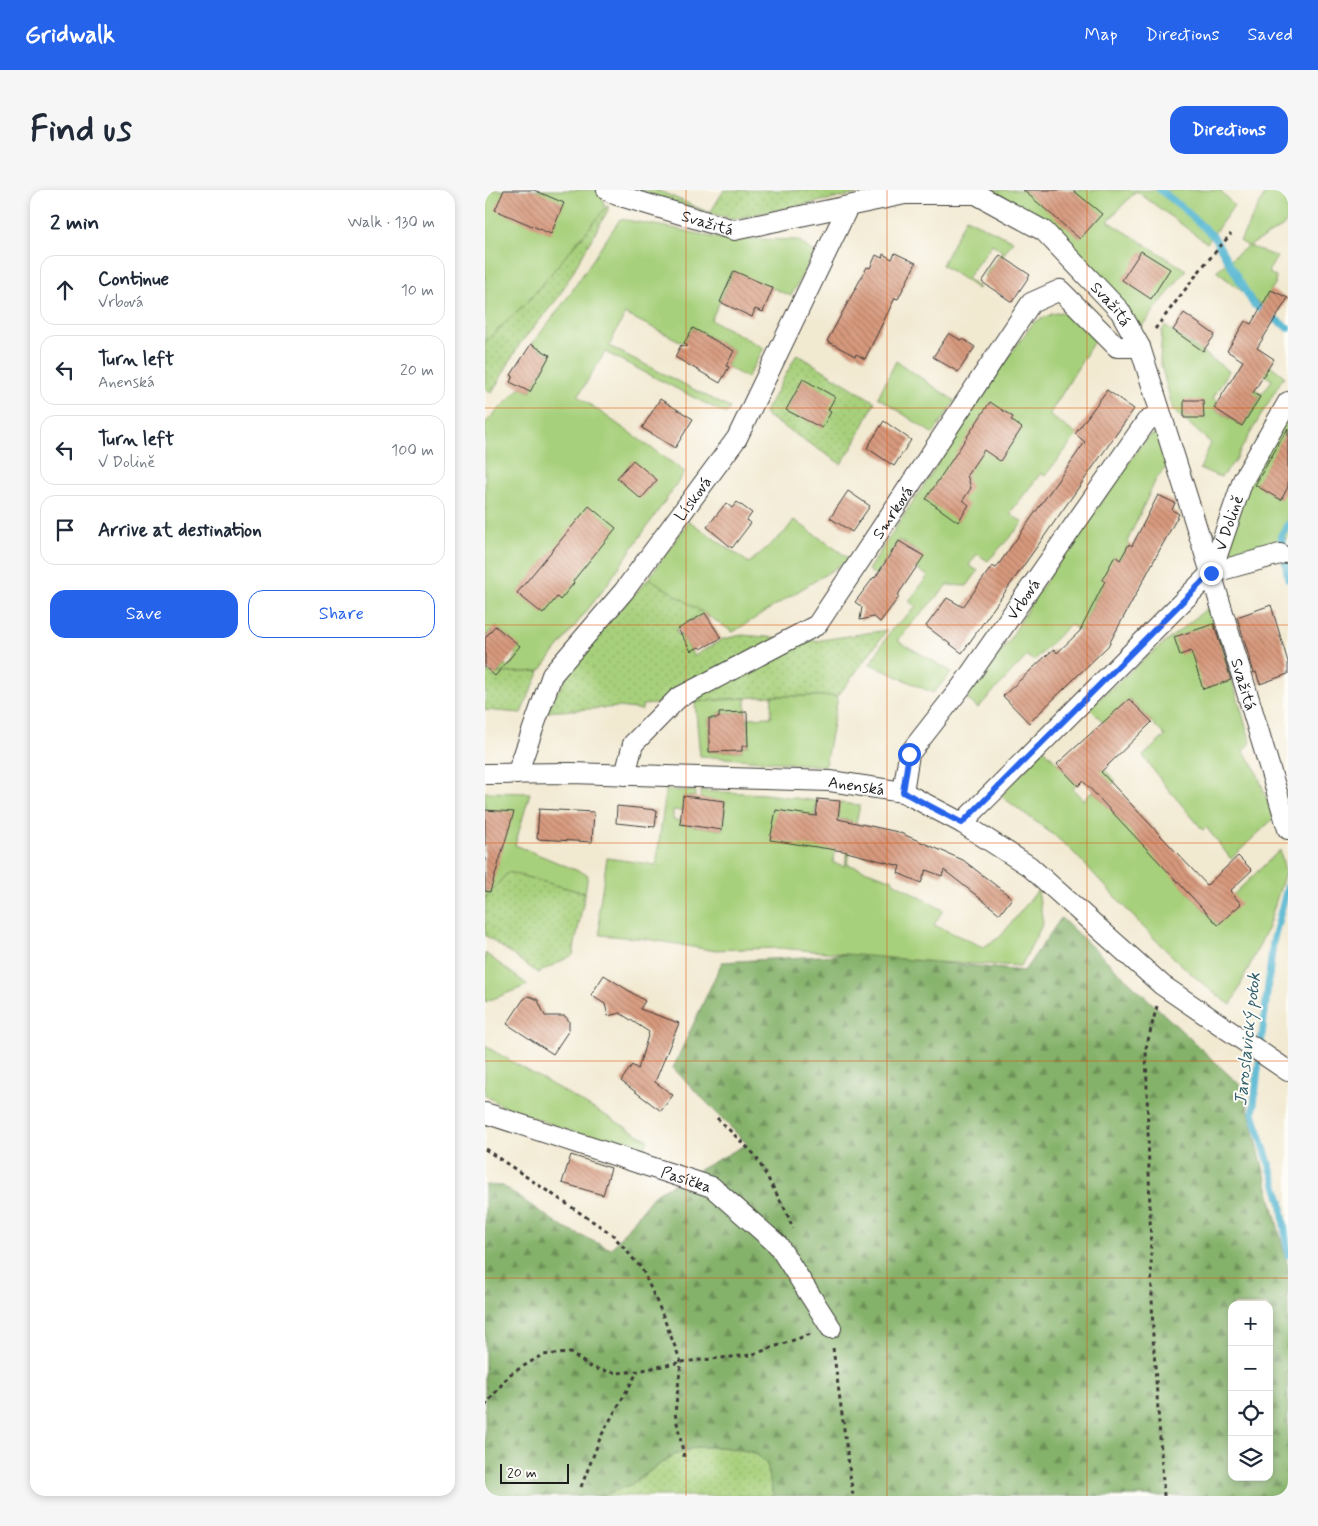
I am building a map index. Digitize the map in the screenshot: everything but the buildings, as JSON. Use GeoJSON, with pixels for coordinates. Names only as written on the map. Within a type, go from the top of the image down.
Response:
{"type":"FeatureCollection","features":[{"type":"Feature","properties":{"kind":"street","name":"Svažitá"},"geometry":{"type":"LineString","coordinates":[[607,190],[617,195],[733,230],[905,194],[976,194],[1044,231],[1120,311],[1140,347],[1288,828]]}},
{"type":"Feature","properties":{"kind":"street","name":"Lísková"},"geometry":{"type":"LineString","coordinates":[[517,774],[552,675],[624,591],[737,438],[848,207]]}},
{"type":"Feature","properties":{"kind":"street","name":"Smrková"},"geometry":{"type":"LineString","coordinates":[[625,775],[633,744],[678,698],[817,625],[1031,303],[1060,290],[1117,347],[1140,347]]}},
{"type":"Feature","properties":{"kind":"street","name":"V Dolině"},"geometry":{"type":"LineString","coordinates":[[962,823],[1211,573],[1243,480],[1288,402]]}},
{"type":"Feature","properties":{"kind":"street","name":"Vrbová"},"geometry":{"type":"LineString","coordinates":[[903,792],[909,754],[961,686],[1145,422],[1160,412]]}},
{"type":"Feature","properties":{"kind":"street"},"geometry":{"type":"LineString","coordinates":[[1211,573],[1280,554]]}},
{"type":"Feature","properties":{"kind":"street","name":"Anenská"},"geometry":{"type":"LineString","coordinates":[[485,774],[571,773],[830,781],[903,792],[962,823],[1029,866],[1162,985],[1282,1067]]}},
{"type":"Feature","properties":{"kind":"street","name":"Pasíčka"},"geometry":{"type":"LineString","coordinates":[[485,1113],[712,1187],[779,1245],[831,1328]]}},
{"type":"Feature","properties":{"kind":"path"},"geometry":{"type":"LineString","coordinates":[[1140,347],[1204,265],[1231,234]]}},
{"type":"Feature","properties":{"kind":"path"},"geometry":{"type":"LineString","coordinates":[[1162,985],[1147,1048],[1153,1336],[1164,1496]]}},
{"type":"Feature","properties":{"kind":"path"},"geometry":{"type":"LineString","coordinates":[[717,1118],[755,1155],[786,1211],[793,1229]]}},
{"type":"Feature","properties":{"kind":"path"},"geometry":{"type":"LineString","coordinates":[[485,1149],[613,1235],[642,1269],[681,1362],[675,1413],[685,1461]]}},
{"type":"Feature","properties":{"kind":"path"},"geometry":{"type":"LineString","coordinates":[[485,1406],[509,1375],[542,1355],[571,1352],[592,1368],[617,1373],[638,1371],[681,1362],[751,1355],[831,1328],[853,1496]]}},
{"type":"Feature","properties":{"kind":"path"},"geometry":{"type":"LineString","coordinates":[[581,1487],[601,1436],[638,1371]]}},
{"type":"Feature","properties":{"kind":"green space"},"geometry":{"type":"Polygon","coordinates":[[[485,190],[601,190],[605,209],[528,301],[485,342],[485,190]]]}},
{"type":"Feature","properties":{"kind":"green space"},"geometry":{"type":"Polygon","coordinates":[[[634,190],[657,190],[710,213],[634,190]]]}},
{"type":"Feature","properties":{"kind":"green space"},"geometry":{"type":"Polygon","coordinates":[[[724,190],[866,190],[867,192],[733,219],[710,213],[724,190]]]}},
{"type":"Feature","properties":{"kind":"green space"},"geometry":{"type":"Polygon","coordinates":[[[987,190],[1220,190],[1234,206],[1207,243],[1136,191],[1108,221],[1186,270],[1142,326],[1137,325],[1044,221],[998,193],[987,190]]]}},
{"type":"Feature","properties":{"kind":"green space"},"geometry":{"type":"Polygon","coordinates":[[[1267,190],[1288,190],[1288,220],[1282,227],[1249,246],[1277,257],[1268,272],[1276,277],[1275,284],[1262,305],[1216,271],[1248,246],[1240,241],[1267,190]]]}},
{"type":"Feature","properties":{"kind":"green space"},"geometry":{"type":"Polygon","coordinates":[[[608,205],[608,210],[558,298],[519,345],[492,393],[485,388],[485,342],[528,301],[608,205]]]}},
{"type":"Feature","properties":{"kind":"green space"},"geometry":{"type":"Polygon","coordinates":[[[966,218],[1013,241],[986,279],[984,276],[1002,251],[992,244],[967,278],[978,289],[942,265],[966,218]]]}},
{"type":"Feature","properties":{"kind":"green space"},"geometry":{"type":"Polygon","coordinates":[[[620,219],[717,238],[798,240],[814,253],[791,296],[734,272],[711,320],[764,348],[747,378],[726,366],[734,351],[693,328],[684,343],[625,314],[609,346],[730,408],[726,414],[605,352],[578,396],[685,472],[606,586],[540,671],[498,673],[505,664],[508,667],[517,655],[514,652],[519,646],[495,626],[485,637],[485,423],[521,387],[530,392],[550,355],[532,344],[565,301],[620,219]]]}},
{"type":"Feature","properties":{"kind":"green space"},"geometry":{"type":"Polygon","coordinates":[[[1062,312],[1073,318],[1096,338],[1049,415],[1077,435],[1045,476],[1041,473],[1010,513],[1023,523],[988,561],[977,554],[969,565],[978,571],[967,586],[948,585],[912,623],[898,641],[952,672],[933,693],[870,664],[891,630],[916,607],[909,601],[928,576],[911,565],[920,553],[899,540],[876,576],[868,570],[1006,360],[1034,322],[1062,312]]]}},
{"type":"Feature","properties":{"kind":"green space"},"geometry":{"type":"Polygon","coordinates":[[[1165,326],[1229,371],[1213,398],[1218,401],[1214,409],[1242,426],[1260,397],[1247,389],[1248,385],[1234,376],[1234,374],[1262,394],[1272,380],[1254,368],[1270,365],[1284,376],[1233,463],[1221,477],[1200,469],[1211,443],[1173,410],[1160,361],[1162,331],[1165,326]]]}},
{"type":"Feature","properties":{"kind":"green space"},"geometry":{"type":"Polygon","coordinates":[[[797,354],[875,402],[852,448],[841,464],[764,414],[797,354]]]}},
{"type":"Feature","properties":{"kind":"green space"},"geometry":{"type":"Polygon","coordinates":[[[896,361],[955,401],[933,434],[878,397],[896,361]]]}},
{"type":"Feature","properties":{"kind":"green space"},"geometry":{"type":"Polygon","coordinates":[[[1288,404],[1288,536],[1285,540],[1230,552],[1238,499],[1288,404]]]}},
{"type":"Feature","properties":{"kind":"green space"},"geometry":{"type":"Polygon","coordinates":[[[1159,433],[1169,465],[1157,477],[1127,542],[1129,544],[1120,560],[1115,557],[1115,568],[1096,598],[1080,631],[1070,624],[1034,661],[1027,656],[978,708],[966,698],[1009,641],[1035,597],[1142,444],[1150,436],[1159,433]]]}},
{"type":"Feature","properties":{"kind":"green space"},"geometry":{"type":"Polygon","coordinates":[[[794,520],[850,559],[733,632],[649,578],[689,521],[749,563],[785,532],[794,520]]]}},
{"type":"Feature","properties":{"kind":"green space"},"geometry":{"type":"Polygon","coordinates":[[[649,578],[709,616],[708,618],[700,617],[695,619],[676,630],[694,656],[723,639],[742,635],[815,641],[887,630],[838,696],[772,696],[642,705],[642,710],[619,707],[546,712],[580,654],[649,578]]]}},
{"type":"Feature","properties":{"kind":"green space"},"geometry":{"type":"Polygon","coordinates":[[[1210,606],[1251,743],[1243,750],[1255,768],[1274,818],[1231,859],[1206,827],[1203,830],[1143,756],[1165,736],[1130,699],[1104,723],[1089,708],[1148,656],[1210,606]]]}},
{"type":"Feature","properties":{"kind":"green space"},"geometry":{"type":"Polygon","coordinates":[[[540,671],[521,713],[485,710],[485,672],[495,675],[498,673],[540,671]]]}},
{"type":"Feature","properties":{"kind":"green space"},"geometry":{"type":"Polygon","coordinates":[[[772,696],[838,696],[825,766],[700,756],[695,702],[746,698],[746,712],[719,713],[719,718],[709,718],[709,752],[742,751],[742,746],[748,746],[748,718],[771,717],[772,696]]]}},
{"type":"Feature","properties":{"kind":"green space"},"geometry":{"type":"Polygon","coordinates":[[[1044,749],[1077,784],[1073,789],[1083,800],[1099,785],[1101,766],[1116,781],[1099,797],[1175,878],[1233,895],[1280,850],[1285,872],[1268,927],[1231,1005],[1208,988],[1167,951],[1071,850],[1001,796],[1044,749]]]}},
{"type":"Feature","properties":{"kind":"green space"},"geometry":{"type":"Polygon","coordinates":[[[666,790],[695,791],[695,797],[683,796],[682,811],[673,810],[673,820],[681,821],[681,824],[722,830],[725,802],[700,798],[701,791],[765,794],[817,801],[810,839],[836,845],[833,863],[845,866],[852,821],[838,819],[839,803],[860,805],[847,864],[893,880],[893,882],[943,910],[934,925],[983,947],[1000,937],[1038,890],[1043,923],[1021,966],[936,962],[779,948],[710,950],[647,939],[600,935],[599,909],[607,858],[656,865],[666,790]]]}},
{"type":"Feature","properties":{"kind":"green space"},"geometry":{"type":"Polygon","coordinates":[[[485,792],[530,793],[515,845],[588,875],[585,893],[508,872],[485,899],[485,792]]]}},
{"type":"Feature","properties":{"kind":"green space"},"geometry":{"type":"Polygon","coordinates":[[[507,872],[585,893],[573,955],[538,973],[485,935],[485,899],[507,872]]]}},
{"type":"Feature","properties":{"kind":"green space"},"geometry":{"type":"Polygon","coordinates":[[[1061,918],[1243,1088],[1288,1267],[1288,1496],[773,1496],[767,1464],[754,1452],[720,1447],[697,1447],[675,1454],[630,1485],[600,1496],[485,1496],[485,1185],[503,1186],[564,1228],[611,1249],[655,1194],[747,1144],[673,1068],[722,962],[852,954],[1024,971],[1061,918]]]}},
{"type":"Feature","properties":{"kind":"green space"},"geometry":{"type":"Polygon","coordinates":[[[485,953],[528,985],[485,1002],[485,953]]]}},
{"type":"Feature","properties":{"kind":"green space"},"geometry":{"type":"Polygon","coordinates":[[[485,1046],[648,1140],[642,1152],[608,1145],[502,1106],[485,1095],[485,1046]]]}},
{"type":"Feature","properties":{"kind":"green space"},"geometry":{"type":"Polygon","coordinates":[[[697,1447],[735,1448],[762,1458],[768,1468],[773,1496],[601,1496],[630,1485],[675,1454],[697,1447]]]}},
{"type":"Feature","properties":{"kind":"waterway"},"geometry":{"type":"LineString","coordinates":[[1160,190],[1183,208],[1214,237],[1253,304],[1288,328]]}},
{"type":"Feature","properties":{"kind":"waterway","name":"Jaroslavický potok"},"geometry":{"type":"LineString","coordinates":[[1288,524],[1281,535],[1288,579]]}},
{"type":"Feature","properties":{"kind":"waterway","name":"Jaroslavický potok"},"geometry":{"type":"LineString","coordinates":[[1288,884],[1273,942],[1253,1113],[1281,1201],[1288,1255]]}},
{"type":"Feature","properties":{"kind":"route"},"geometry":{"type":"LineString","coordinates":[[909,754],[903,792],[962,823],[1211,573]]}}]}
